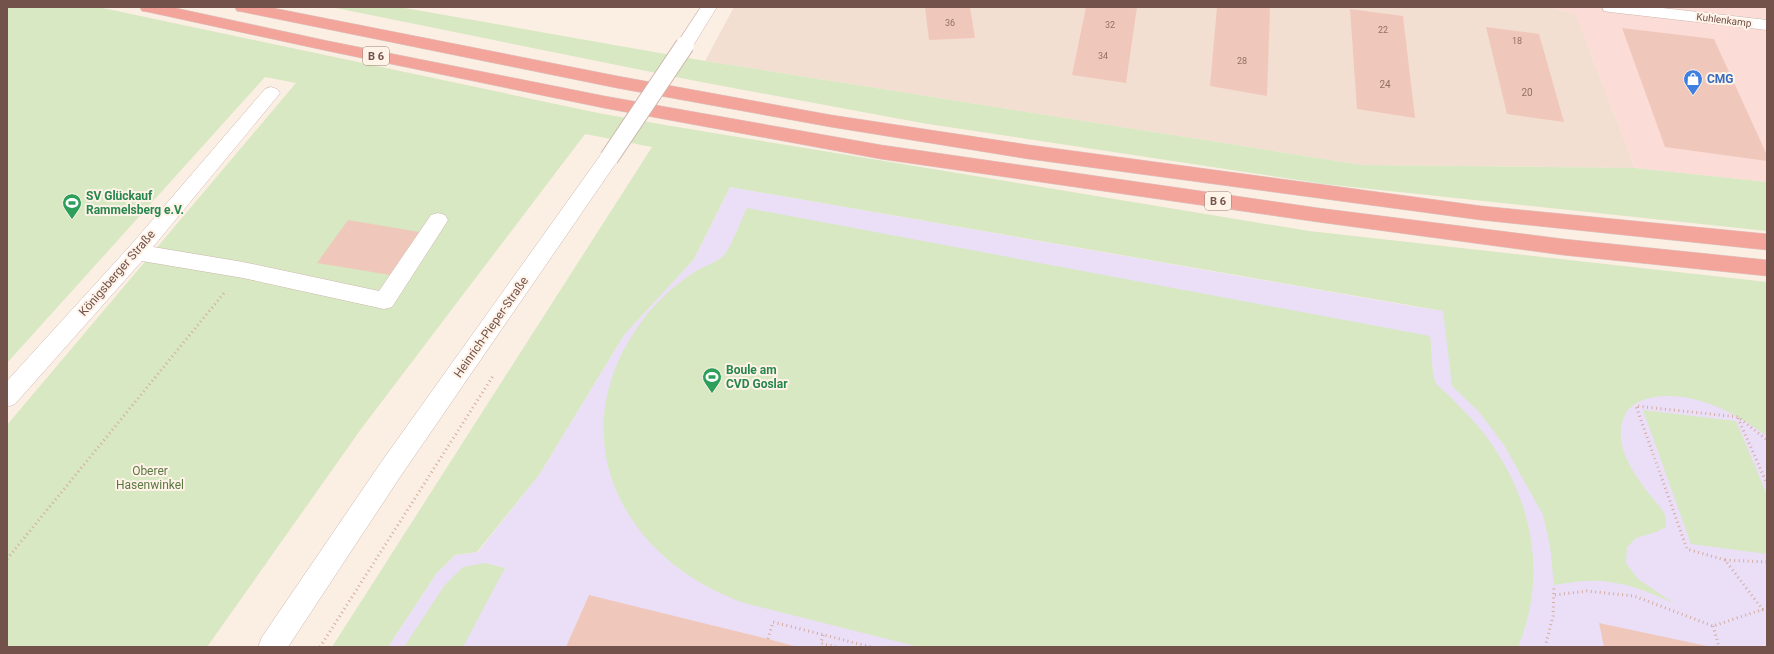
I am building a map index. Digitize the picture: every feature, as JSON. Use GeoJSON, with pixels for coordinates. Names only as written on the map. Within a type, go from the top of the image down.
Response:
{"type":"FeatureCollection","features":[{"type":"Feature","properties":{"kind":"highway","name":"B 6"},"geometry":{"type":"LineString","coordinates":[[148,7],[328,46],[604,102],[881,152],[1318,215],[1563,247],[1767,268]]}},
{"type":"Feature","properties":{"kind":"highway","name":"B 6"},"geometry":{"type":"LineString","coordinates":[[243,7],[617,82],[831,121],[1029,152],[1481,213],[1767,242]]}},
{"type":"Feature","properties":{"kind":"street","name":"Heinrich-Pieper-Straße"},"geometry":{"type":"LineString","coordinates":[[272,647],[391,469],[609,158],[710,7]]}},
{"type":"Feature","properties":{"kind":"street","name":"Kuhlenkamp"},"geometry":{"type":"LineString","coordinates":[[1610,7],[1767,25]]}},
{"type":"Feature","properties":{"kind":"street","name":"Königsberger Straße"},"geometry":{"type":"LineString","coordinates":[[7,396],[137,252],[271,92]]}},
{"type":"Feature","properties":{"kind":"street"},"geometry":{"type":"LineString","coordinates":[[137,252],[243,270],[384,301],[438,220]]}},
{"type":"Feature","properties":{"kind":"path"},"geometry":{"type":"LineString","coordinates":[[7,559],[243,270]]}},
{"type":"Feature","properties":{"kind":"path"},"geometry":{"type":"LineString","coordinates":[[320,647],[496,371]]}},
{"type":"Feature","properties":{"kind":"path"},"geometry":{"type":"LineString","coordinates":[[1767,440],[1738,417],[1636,406],[1687,549],[1725,560],[1767,562]]}},
{"type":"Feature","properties":{"kind":"path"},"geometry":{"type":"LineString","coordinates":[[1738,417],[1767,484]]}},
{"type":"Feature","properties":{"kind":"path"},"geometry":{"type":"LineString","coordinates":[[1725,560],[1763,610]]}},
{"type":"Feature","properties":{"kind":"path"},"geometry":{"type":"LineString","coordinates":[[1545,647],[1555,595],[1554,585]]}},
{"type":"Feature","properties":{"kind":"path"},"geometry":{"type":"LineString","coordinates":[[1555,595],[1587,591],[1634,596],[1713,626],[1767,608]]}},
{"type":"Feature","properties":{"kind":"path"},"geometry":{"type":"LineString","coordinates":[[768,639],[773,622],[871,647]]}},
{"type":"Feature","properties":{"kind":"path"},"geometry":{"type":"LineString","coordinates":[[1713,626],[1719,647]]}},
{"type":"Feature","properties":{"kind":"path"},"geometry":{"type":"LineString","coordinates":[[823,635],[821,643],[836,647]]}},
{"type":"Feature","properties":{"kind":"shaded area"},"geometry":{"type":"Polygon","coordinates":[[[734,7],[1549,7],[1576,14],[1635,168],[1362,165],[705,61],[734,7]]]}},
{"type":"Feature","properties":{"kind":"shaded area"},"geometry":{"type":"Polygon","coordinates":[[[1549,7],[1767,7],[1767,182],[1635,168],[1576,14],[1549,7]]]}},
{"type":"Feature","properties":{"kind":"shaded area"},"geometry":{"type":"Polygon","coordinates":[[[730,187],[1411,306],[1767,360],[1767,647],[388,647],[436,574],[455,555],[478,552],[539,475],[624,335],[694,259],[730,187]]]}},
{"type":"Feature","properties":{"kind":"green space","name":"Oberer Hasenwinkel"},"geometry":{"type":"Polygon","coordinates":[[[7,7],[98,7],[598,113],[1309,231],[1767,282],[1767,436],[1744,420],[1705,402],[1664,396],[1653,397],[1636,403],[1628,410],[1621,426],[1623,447],[1626,458],[1637,478],[1664,512],[1666,527],[1656,532],[1636,538],[1627,547],[1626,563],[1638,579],[1675,604],[1643,590],[1610,582],[1589,581],[1554,585],[1550,546],[1543,515],[1504,445],[1479,412],[1452,386],[1443,311],[730,187],[694,259],[624,335],[539,475],[477,552],[455,555],[436,574],[388,647],[332,647],[652,147],[585,134],[361,429],[207,647],[7,647],[7,425],[296,83],[265,77],[7,363],[7,7]]]}},
{"type":"Feature","properties":{"kind":"green space"},"geometry":{"type":"Polygon","coordinates":[[[331,7],[399,7],[705,61],[1362,165],[1635,168],[1767,182],[1767,231],[1324,184],[922,123],[696,81],[331,7]]]}},
{"type":"Feature","properties":{"kind":"green space"},"geometry":{"type":"Polygon","coordinates":[[[747,208],[1430,336],[1433,370],[1438,386],[1477,425],[1495,449],[1510,475],[1522,503],[1529,531],[1533,560],[1533,589],[1528,618],[1518,647],[919,647],[744,603],[700,582],[663,555],[634,523],[614,486],[604,446],[606,403],[619,360],[650,310],[682,281],[696,271],[723,256],[731,245],[747,208]]]}},
{"type":"Feature","properties":{"kind":"green space"},"geometry":{"type":"Polygon","coordinates":[[[1643,410],[1736,421],[1767,495],[1767,554],[1691,544],[1643,410]]]}},
{"type":"Feature","properties":{"kind":"green space"},"geometry":{"type":"Polygon","coordinates":[[[485,563],[505,568],[463,647],[404,647],[444,586],[463,567],[485,563]]]}},
{"type":"Feature","properties":{"kind":"building"},"geometry":{"type":"Polygon","coordinates":[[[925,7],[970,7],[975,38],[929,40],[925,7]]]}},
{"type":"Feature","properties":{"kind":"building"},"geometry":{"type":"Polygon","coordinates":[[[1086,7],[1137,7],[1126,83],[1072,75],[1086,7]]]}},
{"type":"Feature","properties":{"kind":"building"},"geometry":{"type":"Polygon","coordinates":[[[1217,7],[1270,7],[1267,96],[1210,86],[1217,7]]]}},
{"type":"Feature","properties":{"kind":"building"},"geometry":{"type":"Polygon","coordinates":[[[1350,9],[1403,16],[1415,118],[1357,109],[1350,9]]]}},
{"type":"Feature","properties":{"kind":"building"},"geometry":{"type":"Polygon","coordinates":[[[1486,27],[1539,34],[1564,122],[1507,114],[1486,27]]]}},
{"type":"Feature","properties":{"kind":"building","name":"CMG"},"geometry":{"type":"Polygon","coordinates":[[[1622,28],[1714,39],[1767,155],[1767,161],[1665,147],[1622,28]]]}},
{"type":"Feature","properties":{"kind":"building"},"geometry":{"type":"Polygon","coordinates":[[[348,220],[419,232],[390,275],[317,263],[348,220]]]}},
{"type":"Feature","properties":{"kind":"building"},"geometry":{"type":"Polygon","coordinates":[[[589,595],[768,639],[798,647],[566,647],[589,595]]]}},
{"type":"Feature","properties":{"kind":"building"},"geometry":{"type":"Polygon","coordinates":[[[1599,623],[1707,646],[1707,647],[1604,647],[1599,623]]]}},
{"type":"Feature","properties":{"kind":"place","name":"CMG"},"geometry":{"type":"Point","coordinates":[1693,96]}},
{"type":"Feature","properties":{"kind":"place","name":"SV Glückauf Rammelsberg e.V."},"geometry":{"type":"Point","coordinates":[72,220]}},
{"type":"Feature","properties":{"kind":"place","name":"Boule am CVD Goslar"},"geometry":{"type":"Point","coordinates":[712,394]}}]}
